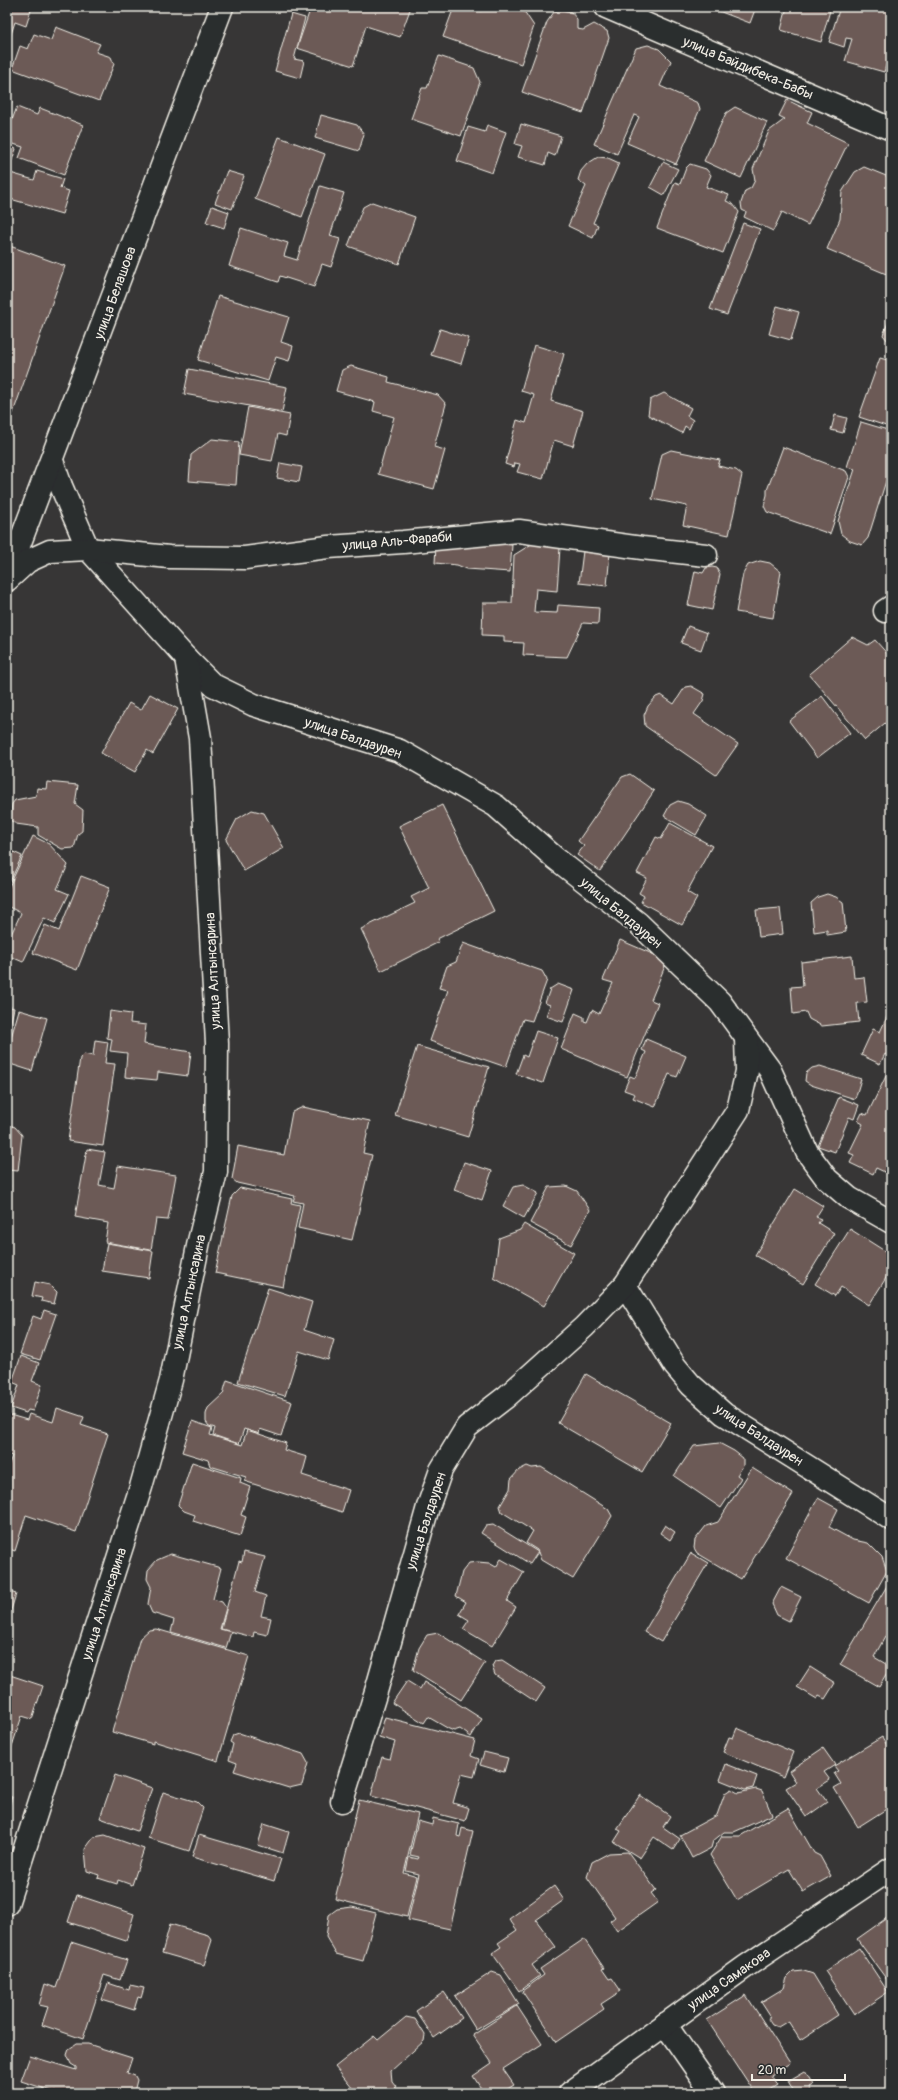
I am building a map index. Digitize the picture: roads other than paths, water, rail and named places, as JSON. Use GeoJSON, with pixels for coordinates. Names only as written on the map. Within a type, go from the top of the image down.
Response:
{"type":"FeatureCollection","features":[{"type":"Feature","properties":{"kind":"street","name":"улица Белашова"},"geometry":{"type":"LineString","coordinates":[[7,579],[222,7]]}},
{"type":"Feature","properties":{"kind":"street","name":"улица Байдибека-Бабы"},"geometry":{"type":"LineString","coordinates":[[606,7],[891,130]]}},
{"type":"Feature","properties":{"kind":"street","name":"улица Балдаурен"},"geometry":{"type":"LineString","coordinates":[[52,461],[88,549],[186,658],[213,685],[248,702],[400,752],[496,806],[555,858],[638,923],[720,1002],[770,1070],[807,1152],[827,1179],[848,1198],[891,1222]]}},
{"type":"Feature","properties":{"kind":"street","name":"улица Аль-Фараби"},"geometry":{"type":"LineString","coordinates":[[7,579],[28,561],[50,550],[88,549],[169,557],[245,558],[328,547],[403,542],[519,531],[642,548],[706,555]]}},
{"type":"Feature","properties":{"kind":"street","name":"улица Алтынсарина"},"geometry":{"type":"LineString","coordinates":[[7,1904],[141,1488],[170,1380],[199,1241],[216,1172],[217,1043],[200,738],[186,658]]}},
{"type":"Feature","properties":{"kind":"street","name":"улица Балдаурен"},"geometry":{"type":"LineString","coordinates":[[342,1801],[377,1688],[428,1507],[441,1470],[467,1427],[506,1396],[573,1337],[625,1284],[738,1110],[748,1071],[746,1038]]}},
{"type":"Feature","properties":{"kind":"street","name":"улица Балдаурен"},"geometry":{"type":"LineString","coordinates":[[625,1284],[675,1366],[691,1385],[724,1414],[891,1519]]}},
{"type":"Feature","properties":{"kind":"street","name":"улица Самакова"},"geometry":{"type":"LineString","coordinates":[[570,2093],[665,2024],[891,1869]]}},
{"type":"Feature","properties":{"kind":"street"},"geometry":{"type":"LineString","coordinates":[[665,2024],[713,2093]]}}]}
